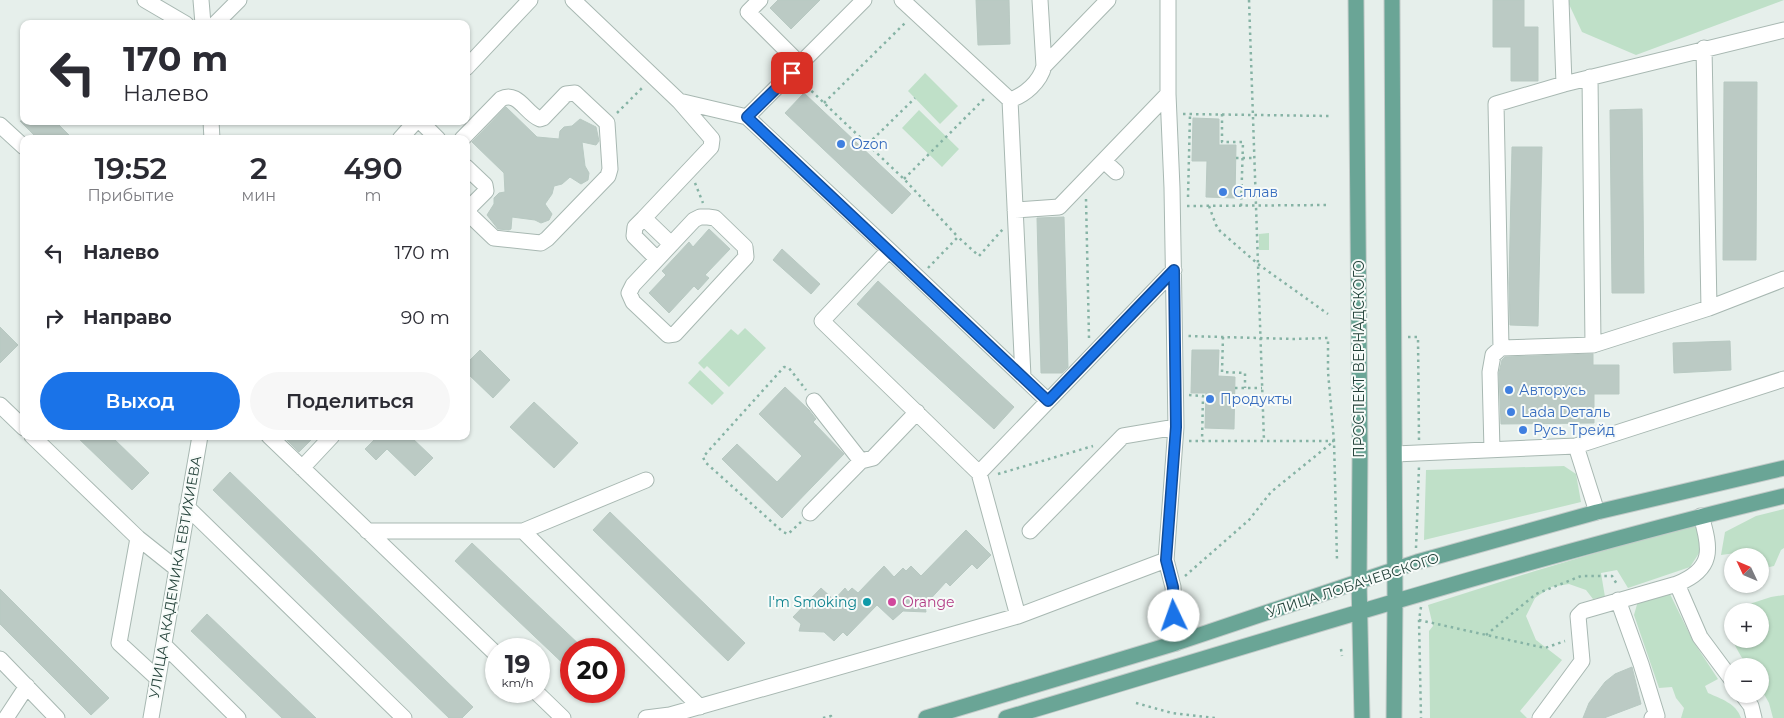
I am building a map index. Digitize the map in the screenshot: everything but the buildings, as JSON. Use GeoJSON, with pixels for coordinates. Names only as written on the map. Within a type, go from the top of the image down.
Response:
{"type":"FeatureCollection","features":[{"type":"Feature","properties":{"kind":"main road","name":"ПРОСПЕКТ ВЕРНАДСКОГО"},"geometry":{"type":"LineString","coordinates":[[1356,0],[1360,454],[1359,581],[1362,718]]}},
{"type":"Feature","properties":{"kind":"main road"},"geometry":{"type":"LineString","coordinates":[[1392,0],[1394,570],[1396,602],[1394,718]]}},
{"type":"Feature","properties":{"kind":"main road","name":"УЛИЦА ЛОБАЧЕВСКОГО"},"geometry":{"type":"LineString","coordinates":[[926,718],[1176,643],[1394,570],[1597,512],[1784,468]]}},
{"type":"Feature","properties":{"kind":"main road","name":"УЛИЦА ЛОБАЧЕВСКОГО"},"geometry":{"type":"LineString","coordinates":[[1006,718],[1360,613],[1420,593],[1701,516],[1784,496]]}},
{"type":"Feature","properties":{"kind":"street"},"geometry":{"type":"LineString","coordinates":[[145,0],[179,20]]}},
{"type":"Feature","properties":{"kind":"street"},"geometry":{"type":"LineString","coordinates":[[201,0],[203,20]]}},
{"type":"Feature","properties":{"kind":"street"},"geometry":{"type":"LineString","coordinates":[[219,20],[239,0]]}},
{"type":"Feature","properties":{"kind":"street"},"geometry":{"type":"LineString","coordinates":[[470,64],[530,0]]}},
{"type":"Feature","properties":{"kind":"street"},"geometry":{"type":"LineString","coordinates":[[573,0],[678,101],[710,136],[713,143],[712,147],[635,227],[634,236],[657,259]]}},
{"type":"Feature","properties":{"kind":"street"},"geometry":{"type":"LineString","coordinates":[[760,0],[748,12],[796,68]]}},
{"type":"Feature","properties":{"kind":"street"},"geometry":{"type":"LineString","coordinates":[[747,117],[864,0]]}},
{"type":"Feature","properties":{"kind":"street"},"geometry":{"type":"LineString","coordinates":[[902,0],[1010,100],[1023,377]]}},
{"type":"Feature","properties":{"kind":"street"},"geometry":{"type":"LineString","coordinates":[[1010,100],[1021,96],[1041,76],[1044,66],[1040,0]]}},
{"type":"Feature","properties":{"kind":"street"},"geometry":{"type":"LineString","coordinates":[[1044,66],[1108,0]]}},
{"type":"Feature","properties":{"kind":"street"},"geometry":{"type":"LineString","coordinates":[[1168,0],[1169,113],[1180,206],[1174,270],[1176,434],[1166,560],[1173,587],[1176,643]]}},
{"type":"Feature","properties":{"kind":"street"},"geometry":{"type":"LineString","coordinates":[[1561,0],[1564,84]]}},
{"type":"Feature","properties":{"kind":"street"},"geometry":{"type":"LineString","coordinates":[[1501,348],[1496,104],[1590,77],[1784,30]]}},
{"type":"Feature","properties":{"kind":"street"},"geometry":{"type":"LineString","coordinates":[[1704,48],[1709,308]]}},
{"type":"Feature","properties":{"kind":"street"},"geometry":{"type":"LineString","coordinates":[[1590,77],[1593,345]]}},
{"type":"Feature","properties":{"kind":"street"},"geometry":{"type":"LineString","coordinates":[[466,135],[506,96],[516,99],[534,116],[540,119],[566,94],[571,92],[575,93],[607,123],[610,169],[608,176],[541,243],[497,239],[470,214]]}},
{"type":"Feature","properties":{"kind":"street"},"geometry":{"type":"LineString","coordinates":[[1016,212],[1059,206],[1168,94]]}},
{"type":"Feature","properties":{"kind":"street"},"geometry":{"type":"LineString","coordinates":[[678,101],[747,117],[1048,401]]}},
{"type":"Feature","properties":{"kind":"street"},"geometry":{"type":"LineString","coordinates":[[0,125],[20,143]]}},
{"type":"Feature","properties":{"kind":"street"},"geometry":{"type":"LineString","coordinates":[[404,135],[414,125]]}},
{"type":"Feature","properties":{"kind":"street"},"geometry":{"type":"LineString","coordinates":[[422,125],[434,135]]}},
{"type":"Feature","properties":{"kind":"street"},"geometry":{"type":"LineString","coordinates":[[1104,161],[1116,172]]}},
{"type":"Feature","properties":{"kind":"street"},"geometry":{"type":"LineString","coordinates":[[470,170],[486,186],[486,189],[470,207]]}},
{"type":"Feature","properties":{"kind":"street"},"geometry":{"type":"LineString","coordinates":[[708,216],[715,218],[745,247],[746,257],[672,335],[665,333],[630,298],[629,292],[633,285],[671,244],[694,220],[708,216]]}},
{"type":"Feature","properties":{"kind":"street"},"geometry":{"type":"LineString","coordinates":[[644,218],[671,244]]}},
{"type":"Feature","properties":{"kind":"street"},"geometry":{"type":"LineString","coordinates":[[889,250],[822,320],[917,412],[986,474],[1018,616]]}},
{"type":"Feature","properties":{"kind":"street"},"geometry":{"type":"LineString","coordinates":[[986,474],[1048,401],[1174,270]]}},
{"type":"Feature","properties":{"kind":"street"},"geometry":{"type":"LineString","coordinates":[[1492,450],[1490,372],[1494,355],[1501,348],[1593,345],[1709,308],[1784,278]]}},
{"type":"Feature","properties":{"kind":"street"},"geometry":{"type":"LineString","coordinates":[[1394,454],[1576,446],[1784,379]]}},
{"type":"Feature","properties":{"kind":"street"},"geometry":{"type":"LineString","coordinates":[[814,401],[860,461]]}},
{"type":"Feature","properties":{"kind":"street"},"geometry":{"type":"LineString","coordinates":[[0,405],[20,424]]}},
{"type":"Feature","properties":{"kind":"street"},"geometry":{"type":"LineString","coordinates":[[810,513],[860,461],[873,458],[917,412]]}},
{"type":"Feature","properties":{"kind":"street"},"geometry":{"type":"LineString","coordinates":[[1030,532],[1123,436],[1176,434]]}},
{"type":"Feature","properties":{"kind":"street"},"geometry":{"type":"LineString","coordinates":[[36,440],[138,538],[177,569]]}},
{"type":"Feature","properties":{"kind":"street","name":"УЛИЦА АКАДЕМИКА ЕВТИХИЕВА"},"geometry":{"type":"LineString","coordinates":[[151,718],[199,440]]}},
{"type":"Feature","properties":{"kind":"street"},"geometry":{"type":"LineString","coordinates":[[273,440],[485,643]]}},
{"type":"Feature","properties":{"kind":"street"},"geometry":{"type":"LineString","coordinates":[[302,468],[328,440]]}},
{"type":"Feature","properties":{"kind":"street"},"geometry":{"type":"LineString","coordinates":[[1576,446],[1597,512]]}},
{"type":"Feature","properties":{"kind":"street"},"geometry":{"type":"LineString","coordinates":[[367,530],[523,531],[646,480]]}},
{"type":"Feature","properties":{"kind":"street"},"geometry":{"type":"LineString","coordinates":[[187,507],[404,718]]}},
{"type":"Feature","properties":{"kind":"street"},"geometry":{"type":"LineString","coordinates":[[1540,718],[1582,661],[1578,616],[1583,611],[1619,596],[1677,584],[1696,573],[1707,560],[1708,537],[1701,516]]}},
{"type":"Feature","properties":{"kind":"street"},"geometry":{"type":"LineString","coordinates":[[523,531],[700,707]]}},
{"type":"Feature","properties":{"kind":"street"},"geometry":{"type":"LineString","coordinates":[[138,538],[119,643],[158,679]]}},
{"type":"Feature","properties":{"kind":"street"},"geometry":{"type":"LineString","coordinates":[[646,718],[670,715],[700,707],[1018,616],[1166,560]]}},
{"type":"Feature","properties":{"kind":"street"},"geometry":{"type":"LineString","coordinates":[[1677,584],[1700,637],[1724,669]]}},
{"type":"Feature","properties":{"kind":"street"},"geometry":{"type":"LineString","coordinates":[[1619,596],[1657,716],[1652,718]]}},
{"type":"Feature","properties":{"kind":"street"},"geometry":{"type":"LineString","coordinates":[[164,646],[238,718]]}},
{"type":"Feature","properties":{"kind":"street"},"geometry":{"type":"LineString","coordinates":[[0,659],[56,718]]}},
{"type":"Feature","properties":{"kind":"street"},"geometry":{"type":"LineString","coordinates":[[6,718],[27,686]]}},
{"type":"Feature","properties":{"kind":"street"},"geometry":{"type":"LineString","coordinates":[[547,703],[563,718]]}},
{"type":"Feature","properties":{"kind":"street"},"geometry":{"type":"LineString","coordinates":[[1749,703],[1754,718]]}},
{"type":"Feature","properties":{"kind":"path"},"geometry":{"type":"LineString","coordinates":[[1249,0],[1264,441]]}},
{"type":"Feature","properties":{"kind":"path"},"geometry":{"type":"LineString","coordinates":[[824,103],[915,12]]}},
{"type":"Feature","properties":{"kind":"path"},"geometry":{"type":"LineString","coordinates":[[796,68],[824,103],[868,144],[958,237],[979,256],[1016,212]]}},
{"type":"Feature","properties":{"kind":"path"},"geometry":{"type":"LineString","coordinates":[[607,123],[653,76]]}},
{"type":"Feature","properties":{"kind":"path"},"geometry":{"type":"LineString","coordinates":[[904,180],[996,87]]}},
{"type":"Feature","properties":{"kind":"path"},"geometry":{"type":"LineString","coordinates":[[868,144],[915,98]]}},
{"type":"Feature","properties":{"kind":"path"},"geometry":{"type":"LineString","coordinates":[[1169,113],[1330,116]]}},
{"type":"Feature","properties":{"kind":"path"},"geometry":{"type":"LineString","coordinates":[[1190,114],[1180,206],[1256,207],[1329,205]]}},
{"type":"Feature","properties":{"kind":"path"},"geometry":{"type":"LineString","coordinates":[[1222,114],[1222,142],[1243,142],[1241,206]]}},
{"type":"Feature","properties":{"kind":"path"},"geometry":{"type":"LineString","coordinates":[[1236,158],[1254,158]]}},
{"type":"Feature","properties":{"kind":"path"},"geometry":{"type":"LineString","coordinates":[[690,169],[708,216]]}},
{"type":"Feature","properties":{"kind":"path"},"geometry":{"type":"LineString","coordinates":[[1086,179],[1090,357]]}},
{"type":"Feature","properties":{"kind":"path"},"geometry":{"type":"LineString","coordinates":[[1209,206],[1220,232],[1258,264],[1328,314]]}},
{"type":"Feature","properties":{"kind":"path"},"geometry":{"type":"LineString","coordinates":[[919,278],[958,237]]}},
{"type":"Feature","properties":{"kind":"path"},"geometry":{"type":"LineString","coordinates":[[1175,336],[1328,338],[1328,372],[1334,441],[1337,560]]}},
{"type":"Feature","properties":{"kind":"path"},"geometry":{"type":"LineString","coordinates":[[1223,337],[1222,372],[1245,373],[1245,388]]}},
{"type":"Feature","properties":{"kind":"path"},"geometry":{"type":"LineString","coordinates":[[810,513],[791,532],[786,534],[705,462],[703,457],[784,367],[789,368],[814,401]]}},
{"type":"Feature","properties":{"kind":"path"},"geometry":{"type":"LineString","coordinates":[[1235,388],[1262,388]]}},
{"type":"Feature","properties":{"kind":"path"},"geometry":{"type":"LineString","coordinates":[[1189,395],[1203,396],[1202,441]]}},
{"type":"Feature","properties":{"kind":"path"},"geometry":{"type":"LineString","coordinates":[[1176,434],[1202,441],[1334,441]]}},
{"type":"Feature","properties":{"kind":"path"},"geometry":{"type":"LineString","coordinates":[[1173,587],[1249,520],[1271,492],[1334,441]]}},
{"type":"Feature","properties":{"kind":"path"},"geometry":{"type":"LineString","coordinates":[[986,474],[1095,445]]}},
{"type":"Feature","properties":{"kind":"path"},"geometry":{"type":"LineString","coordinates":[[1486,635],[1536,594],[1581,576],[1612,576],[1619,596]]}},
{"type":"Feature","properties":{"kind":"path"},"geometry":{"type":"LineString","coordinates":[[1421,606],[1419,620],[1421,718]]}},
{"type":"Feature","properties":{"kind":"path"},"geometry":{"type":"LineString","coordinates":[[1419,620],[1545,648],[1579,636]]}},
{"type":"Feature","properties":{"kind":"path"},"geometry":{"type":"LineString","coordinates":[[1341,648],[1342,656]]}},
{"type":"Feature","properties":{"kind":"path"},"geometry":{"type":"LineString","coordinates":[[1136,703],[1172,712],[1215,718]]}},
{"type":"Feature","properties":{"kind":"path"},"geometry":{"type":"LineString","coordinates":[[823,718],[831,716],[831,718]]}},
{"type":"Feature","properties":{"kind":"green space"},"geometry":{"type":"Polygon","coordinates":[[[1567,0],[1784,0],[1636,55],[1582,32],[1567,0]]]}},
{"type":"Feature","properties":{"kind":"green space"},"geometry":{"type":"Polygon","coordinates":[[[925,73],[958,106],[940,124],[908,91],[925,73]]]}},
{"type":"Feature","properties":{"kind":"green space"},"geometry":{"type":"Polygon","coordinates":[[[919,110],[959,149],[942,167],[902,128],[919,110]]]}},
{"type":"Feature","properties":{"kind":"green space"},"geometry":{"type":"Polygon","coordinates":[[[1269,233],[1269,250],[1259,250],[1259,234],[1269,233]]]}},
{"type":"Feature","properties":{"kind":"green space"},"geometry":{"type":"Polygon","coordinates":[[[745,328],[766,348],[729,387],[707,366],[704,369],[698,363],[731,329],[738,335],[745,328]]]}},
{"type":"Feature","properties":{"kind":"green space"},"geometry":{"type":"Polygon","coordinates":[[[700,370],[724,393],[712,405],[688,383],[700,370]]]}},
{"type":"Feature","properties":{"kind":"green space"},"geometry":{"type":"Polygon","coordinates":[[[1564,466],[1576,474],[1581,502],[1424,540],[1426,470],[1564,466]]]}},
{"type":"Feature","properties":{"kind":"green space"},"geometry":{"type":"Polygon","coordinates":[[[1784,509],[1784,548],[1781,550],[1774,566],[1769,567],[1769,548],[1724,548],[1724,555],[1721,555],[1725,532],[1756,516],[1784,509]]]}},
{"type":"Feature","properties":{"kind":"green space"},"geometry":{"type":"Polygon","coordinates":[[[1693,524],[1701,528],[1703,547],[1690,567],[1628,588],[1617,570],[1601,573],[1605,597],[1593,599],[1586,590],[1569,584],[1551,587],[1535,598],[1526,616],[1536,640],[1562,660],[1520,711],[1527,718],[1430,718],[1429,631],[1433,626],[1428,605],[1693,524]]]}},
{"type":"Feature","properties":{"kind":"green space"},"geometry":{"type":"Polygon","coordinates":[[[1669,592],[1693,641],[1718,679],[1705,686],[1708,693],[1724,701],[1724,703],[1732,705],[1741,718],[1681,718],[1684,708],[1676,698],[1672,687],[1659,688],[1634,615],[1638,601],[1669,592]]]}},
{"type":"Feature","properties":{"kind":"green space"},"geometry":{"type":"Polygon","coordinates":[[[1784,595],[1784,718],[1773,718],[1769,703],[1769,658],[1742,658],[1737,649],[1769,648],[1769,603],[1752,603],[1784,595]]]}},
{"type":"Feature","properties":{"kind":"place","name":"Ozon"},"geometry":{"type":"Point","coordinates":[841,144]}},
{"type":"Feature","properties":{"kind":"place","name":"Сплав"},"geometry":{"type":"Point","coordinates":[1223,192]}},
{"type":"Feature","properties":{"kind":"place","name":"Авторусь"},"geometry":{"type":"Point","coordinates":[1509,390]}},
{"type":"Feature","properties":{"kind":"place","name":"Продукты"},"geometry":{"type":"Point","coordinates":[1210,399]}},
{"type":"Feature","properties":{"kind":"place","name":"Lada Dеталь"},"geometry":{"type":"Point","coordinates":[1511,412]}},
{"type":"Feature","properties":{"kind":"place","name":"Русь Трейд"},"geometry":{"type":"Point","coordinates":[1523,430]}},
{"type":"Feature","properties":{"kind":"place","name":"I'm Smoking"},"geometry":{"type":"Point","coordinates":[867,602]}},
{"type":"Feature","properties":{"kind":"place","name":"Orange"},"geometry":{"type":"Point","coordinates":[892,602]}},
{"type":"Feature","properties":{"kind":"route"},"geometry":{"type":"LineString","coordinates":[[792,73],[747,117],[1048,401],[1174,270],[1176,427],[1166,560],[1173,587],[1174,616]]}}]}
